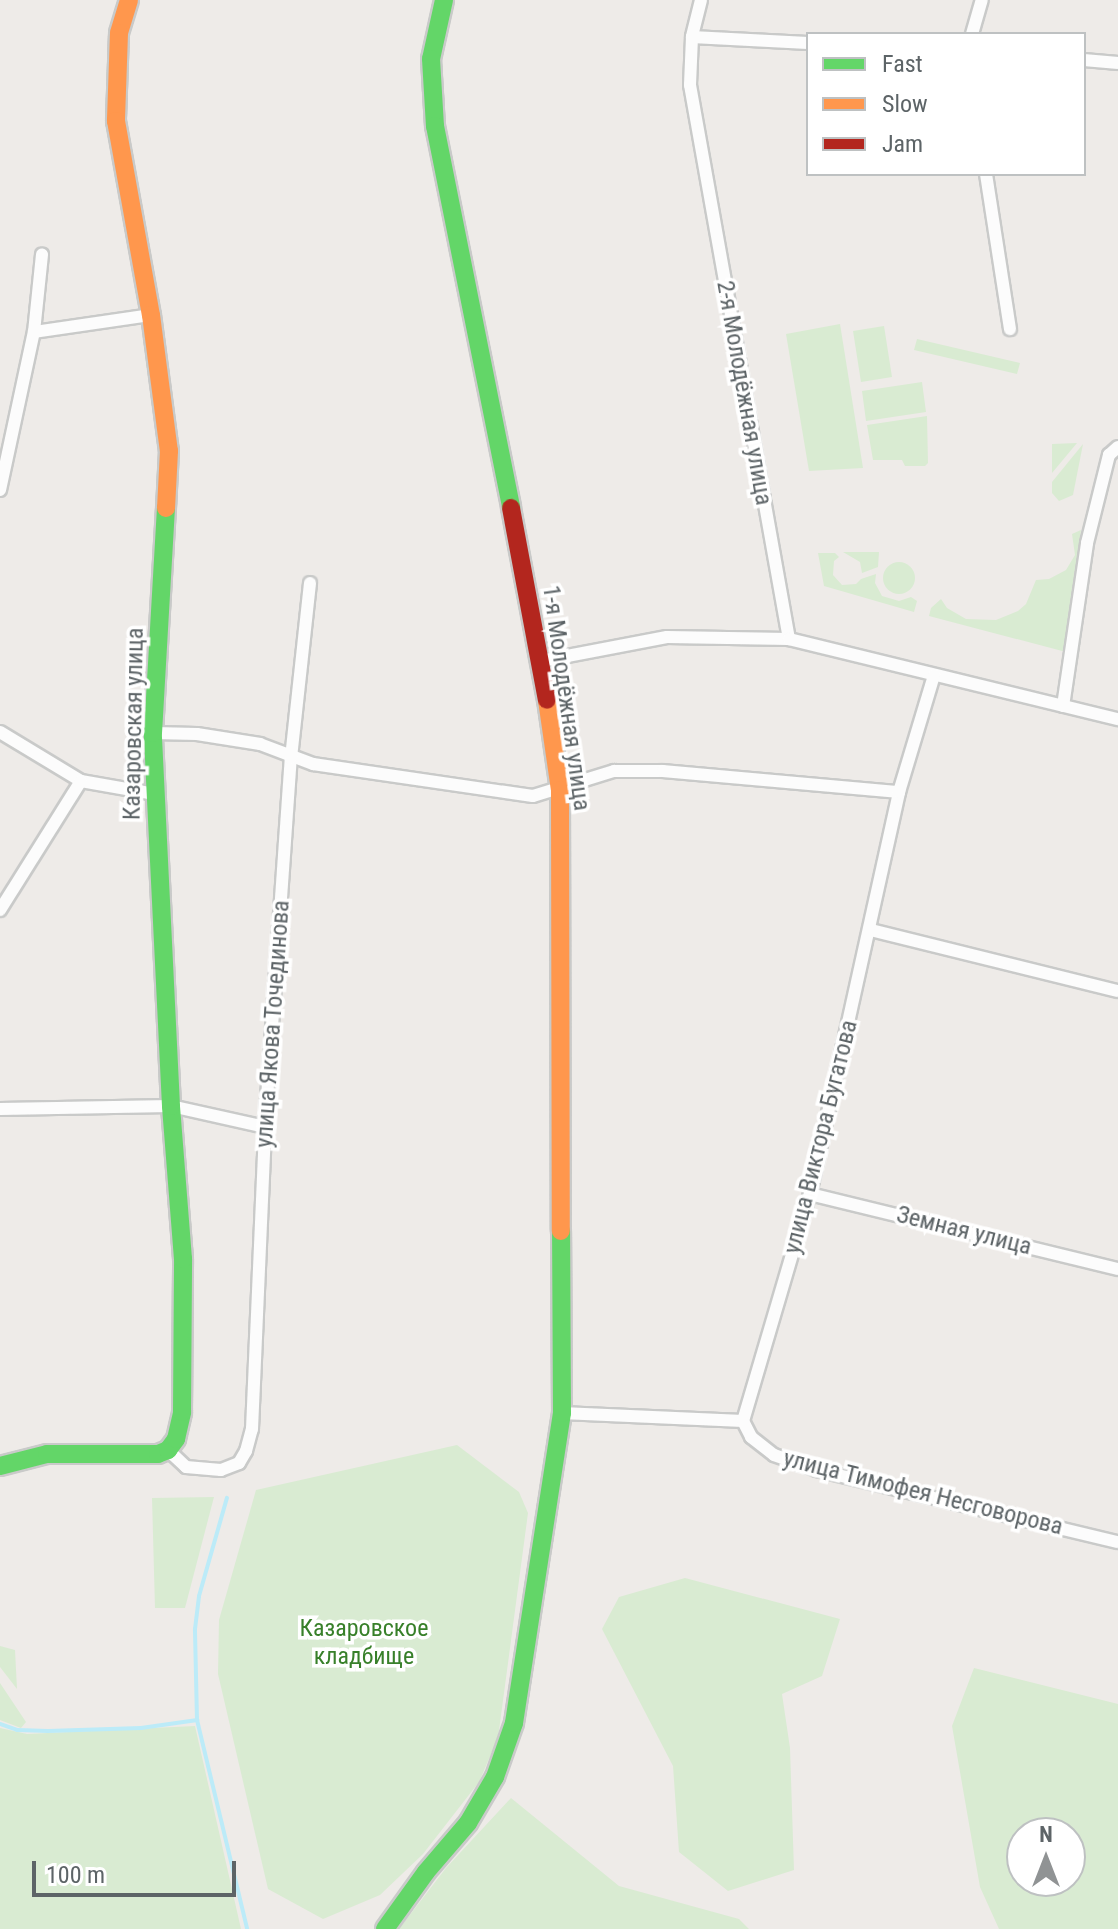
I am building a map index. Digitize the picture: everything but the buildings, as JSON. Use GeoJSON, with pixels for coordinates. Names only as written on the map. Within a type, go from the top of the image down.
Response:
{"type":"FeatureCollection","features":[{"type":"Feature","properties":{"kind":"street","name":"Казаровская улица"},"geometry":{"type":"LineString","coordinates":[[129,0],[119,33],[116,121],[151,315],[169,451],[153,733],[171,1106],[183,1259],[182,1397],[176,1439],[168,1450]]}},
{"type":"Feature","properties":{"kind":"street","name":"1-я Молодёжная улица"},"geometry":{"type":"LineString","coordinates":[[385,1929],[426,1872],[468,1823],[495,1777],[514,1723],[562,1413],[560,790],[541,661],[435,126],[431,59],[444,0]]}},
{"type":"Feature","properties":{"kind":"street","name":"2-я Молодёжная улица"},"geometry":{"type":"LineString","coordinates":[[701,0],[692,37],[690,85],[789,639]]}},
{"type":"Feature","properties":{"kind":"street"},"geometry":{"type":"LineString","coordinates":[[973,32],[982,0]]}},
{"type":"Feature","properties":{"kind":"street"},"geometry":{"type":"LineString","coordinates":[[692,37],[806,43]]}},
{"type":"Feature","properties":{"kind":"street"},"geometry":{"type":"LineString","coordinates":[[1086,60],[1118,63]]}},
{"type":"Feature","properties":{"kind":"street"},"geometry":{"type":"LineString","coordinates":[[986,176],[1010,329]]}},
{"type":"Feature","properties":{"kind":"street"},"geometry":{"type":"LineString","coordinates":[[0,490],[34,332],[42,254]]}},
{"type":"Feature","properties":{"kind":"street"},"geometry":{"type":"LineString","coordinates":[[34,332],[151,315]]}},
{"type":"Feature","properties":{"kind":"street"},"geometry":{"type":"LineString","coordinates":[[1063,706],[1070,680],[1087,543],[1109,455],[1118,447]]}},
{"type":"Feature","properties":{"kind":"street","name":"улица Якова Точединова"},"geometry":{"type":"LineString","coordinates":[[168,1450],[179,1462],[200,1470],[221,1470],[239,1463],[252,1429],[265,1127],[291,758],[310,583]]}},
{"type":"Feature","properties":{"kind":"street"},"geometry":{"type":"LineString","coordinates":[[541,661],[667,637],[789,639],[1118,719]]}},
{"type":"Feature","properties":{"kind":"street","name":"улица Виктора Бугатова"},"geometry":{"type":"LineString","coordinates":[[743,1421],[810,1194],[871,930],[899,792],[934,675]]}},
{"type":"Feature","properties":{"kind":"street"},"geometry":{"type":"LineString","coordinates":[[0,732],[81,781],[155,794]]}},
{"type":"Feature","properties":{"kind":"street"},"geometry":{"type":"LineString","coordinates":[[153,733],[197,734],[260,744],[291,758],[533,796],[614,771],[663,771],[899,792]]}},
{"type":"Feature","properties":{"kind":"street"},"geometry":{"type":"LineString","coordinates":[[0,910],[81,781]]}},
{"type":"Feature","properties":{"kind":"street"},"geometry":{"type":"LineString","coordinates":[[871,930],[1118,991]]}},
{"type":"Feature","properties":{"kind":"street"},"geometry":{"type":"LineString","coordinates":[[0,1109],[171,1106],[265,1127]]}},
{"type":"Feature","properties":{"kind":"street","name":"Земная улица"},"geometry":{"type":"LineString","coordinates":[[810,1194],[1118,1269]]}},
{"type":"Feature","properties":{"kind":"street"},"geometry":{"type":"LineString","coordinates":[[562,1413],[743,1421]]}},
{"type":"Feature","properties":{"kind":"street","name":"улица Тимофея Несговорова"},"geometry":{"type":"LineString","coordinates":[[743,1421],[751,1437],[774,1455],[817,1470],[1118,1542]]}},
{"type":"Feature","properties":{"kind":"street"},"geometry":{"type":"LineString","coordinates":[[0,1466],[47,1454],[140,1455],[168,1450]]}},
{"type":"Feature","properties":{"kind":"green space"},"geometry":{"type":"Polygon","coordinates":[[[840,324],[863,468],[809,471],[786,334],[840,324]]]}},
{"type":"Feature","properties":{"kind":"green space"},"geometry":{"type":"Polygon","coordinates":[[[884,326],[892,377],[861,382],[853,331],[884,326]]]}},
{"type":"Feature","properties":{"kind":"green space"},"geometry":{"type":"Polygon","coordinates":[[[917,339],[1020,363],[1017,374],[914,350],[917,339]]]}},
{"type":"Feature","properties":{"kind":"green space"},"geometry":{"type":"Polygon","coordinates":[[[922,382],[926,412],[866,421],[862,391],[922,382]]]}},
{"type":"Feature","properties":{"kind":"green space"},"geometry":{"type":"Polygon","coordinates":[[[927,416],[928,463],[925,466],[905,466],[902,460],[873,460],[867,425],[927,416]]]}},
{"type":"Feature","properties":{"kind":"green space"},"geometry":{"type":"Polygon","coordinates":[[[1077,443],[1052,473],[1052,444],[1077,443]]]}},
{"type":"Feature","properties":{"kind":"green space"},"geometry":{"type":"Polygon","coordinates":[[[1083,444],[1073,495],[1059,501],[1052,493],[1052,482],[1083,444]]]}},
{"type":"Feature","properties":{"kind":"green space"},"geometry":{"type":"Polygon","coordinates":[[[1081,530],[1066,652],[929,616],[931,608],[941,599],[947,608],[966,619],[996,620],[1018,611],[1026,604],[1036,580],[1049,579],[1066,570],[1075,555],[1072,534],[1081,530]]]}},
{"type":"Feature","properties":{"kind":"green space"},"geometry":{"type":"Polygon","coordinates":[[[843,552],[879,552],[878,567],[862,573],[860,562],[843,552]]]}},
{"type":"Feature","properties":{"kind":"green space"},"geometry":{"type":"Polygon","coordinates":[[[818,553],[835,553],[839,557],[834,561],[833,575],[842,585],[856,584],[876,574],[875,583],[882,596],[899,601],[911,597],[917,601],[914,612],[824,586],[818,553]]]}},
{"type":"Feature","properties":{"kind":"green space"},"geometry":{"type":"Polygon","coordinates":[[[899,562],[910,567],[915,578],[910,589],[899,594],[888,589],[883,578],[888,567],[899,562]]]}},
{"type":"Feature","properties":{"kind":"green space","name":"Казаровское кладбище"},"geometry":{"type":"Polygon","coordinates":[[[457,1445],[519,1492],[528,1513],[498,1738],[479,1782],[423,1854],[380,1895],[323,1919],[268,1889],[218,1674],[219,1620],[256,1490],[457,1445]]]}},
{"type":"Feature","properties":{"kind":"green space"},"geometry":{"type":"Polygon","coordinates":[[[214,1497],[185,1608],[155,1608],[152,1498],[214,1497]]]}},
{"type":"Feature","properties":{"kind":"green space"},"geometry":{"type":"Polygon","coordinates":[[[685,1578],[840,1619],[822,1676],[782,1694],[790,1748],[794,1870],[728,1891],[679,1852],[673,1766],[602,1629],[619,1597],[685,1578]]]}},
{"type":"Feature","properties":{"kind":"green space"},"geometry":{"type":"Polygon","coordinates":[[[0,1646],[15,1650],[17,1689],[0,1667],[0,1646]]]}},
{"type":"Feature","properties":{"kind":"green space"},"geometry":{"type":"Polygon","coordinates":[[[974,1668],[1118,1704],[1118,1929],[999,1929],[980,1887],[952,1726],[974,1668]]]}},
{"type":"Feature","properties":{"kind":"green space"},"geometry":{"type":"Polygon","coordinates":[[[0,1683],[26,1722],[21,1728],[0,1720],[0,1683]]]}},
{"type":"Feature","properties":{"kind":"green space"},"geometry":{"type":"Polygon","coordinates":[[[195,1726],[241,1929],[0,1929],[0,1728],[27,1734],[195,1726]]]}},
{"type":"Feature","properties":{"kind":"green space"},"geometry":{"type":"Polygon","coordinates":[[[511,1798],[619,1886],[739,1919],[749,1929],[399,1929],[446,1868],[511,1798]]]}},
{"type":"Feature","properties":{"kind":"waterway"},"geometry":{"type":"LineString","coordinates":[[197,1720],[195,1629],[199,1596],[227,1498]]}},
{"type":"Feature","properties":{"kind":"waterway"},"geometry":{"type":"LineString","coordinates":[[0,1724],[17,1730],[48,1731],[141,1728],[197,1720],[247,1929]]}},
{"type":"Feature","properties":{"kind":"traffic: fast"},"geometry":{"type":"LineString","coordinates":[[444,0],[431,59],[435,126],[511,508]]}},
{"type":"Feature","properties":{"kind":"traffic: fast"},"geometry":{"type":"LineString","coordinates":[[0,1466],[47,1454],[158,1454],[168,1450],[176,1439],[182,1412],[183,1259],[171,1106],[153,733],[166,508]]}},
{"type":"Feature","properties":{"kind":"traffic: fast"},"geometry":{"type":"LineString","coordinates":[[385,1929],[426,1872],[468,1823],[495,1777],[514,1723],[562,1413],[561,1231]]}},
{"type":"Feature","properties":{"kind":"traffic: slow"},"geometry":{"type":"LineString","coordinates":[[129,0],[119,33],[116,121],[151,315],[169,451],[166,508]]}},
{"type":"Feature","properties":{"kind":"traffic: slow"},"geometry":{"type":"LineString","coordinates":[[547,700],[560,790],[561,1231]]}},
{"type":"Feature","properties":{"kind":"traffic: jam"},"geometry":{"type":"LineString","coordinates":[[511,508],[547,700]]}}]}
